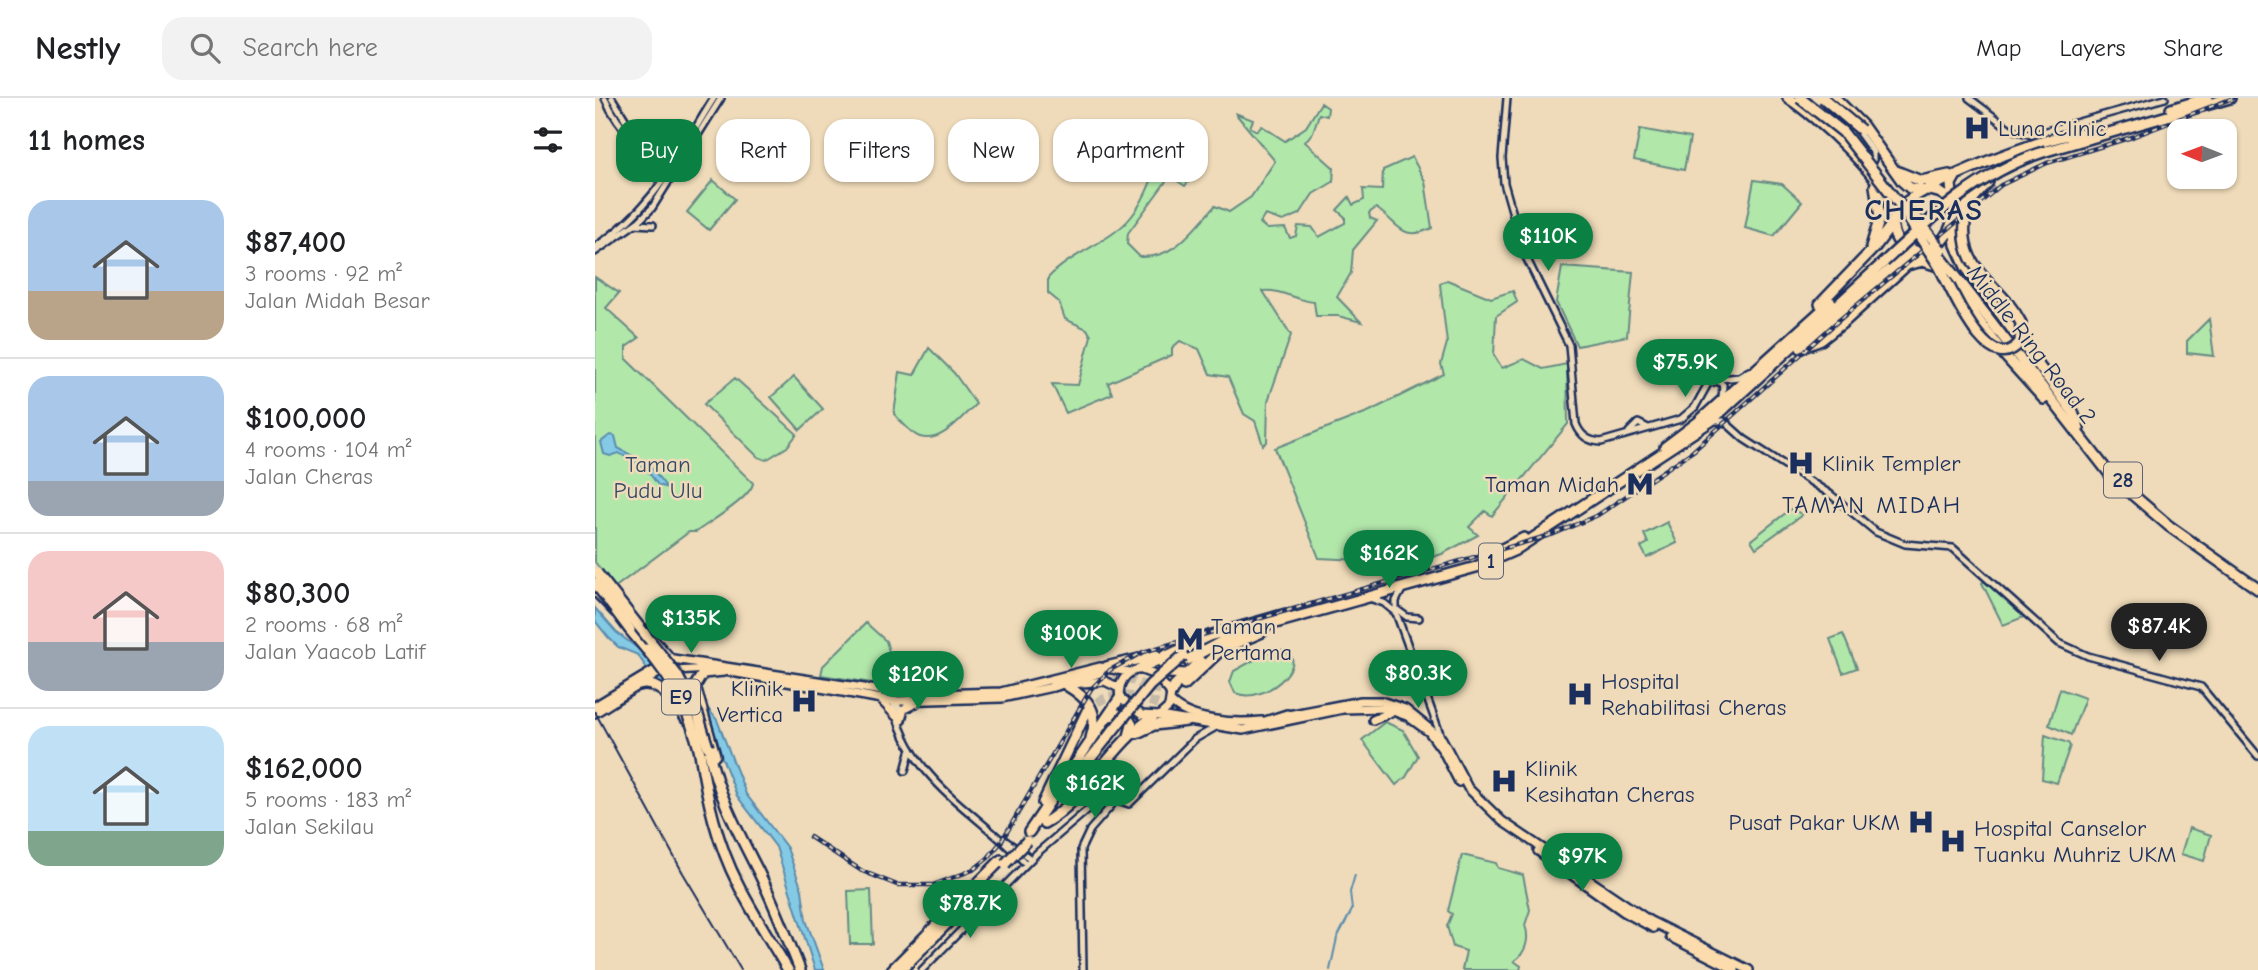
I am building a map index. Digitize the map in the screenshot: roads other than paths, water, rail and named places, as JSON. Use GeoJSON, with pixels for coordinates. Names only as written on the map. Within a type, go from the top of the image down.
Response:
{"type":"FeatureCollection","features":[{"type":"Feature","properties":{"kind":"highway"},"geometry":{"type":"LineString","coordinates":[[1788,98],[1801,101],[1857,160],[1890,201],[1898,242],[1935,265],[2040,396],[2052,402]]}},
{"type":"Feature","properties":{"kind":"highway"},"geometry":{"type":"LineString","coordinates":[[1812,98],[1811,108],[1818,121]]}},
{"type":"Feature","properties":{"kind":"highway","name":"Middle Ring Road 2"},"geometry":{"type":"LineString","coordinates":[[1812,98],[1837,119],[1860,144],[2052,402],[2122,487],[2169,526],[2258,589]]}},
{"type":"Feature","properties":{"kind":"highway"},"geometry":{"type":"LineString","coordinates":[[1824,98],[1876,144]]}},
{"type":"Feature","properties":{"kind":"highway"},"geometry":{"type":"LineString","coordinates":[[1835,98],[1863,126],[1906,185],[1945,196],[1953,205],[1956,245],[1966,267],[2073,412],[2079,428]]}},
{"type":"Feature","properties":{"kind":"highway","name":"1"},"geometry":{"type":"LineString","coordinates":[[1026,837],[1044,823],[1150,685],[1184,655],[1221,635],[1286,614],[1474,562],[1499,551],[1667,445],[1724,405],[1770,368],[1969,187],[2044,149],[2207,98]]}},
{"type":"Feature","properties":{"kind":"highway","name":"1"},"geometry":{"type":"LineString","coordinates":[[2044,149],[2056,148],[2230,98]]}},
{"type":"Feature","properties":{"kind":"highway","name":"Middle Ring Road 2"},"geometry":{"type":"LineString","coordinates":[[1801,101],[1843,132],[2079,428],[2135,492],[2258,584]]}},
{"type":"Feature","properties":{"kind":"highway"},"geometry":{"type":"LineString","coordinates":[[1891,167],[1912,179],[1926,181],[2039,142],[2077,132],[2090,133]]}},
{"type":"Feature","properties":{"kind":"highway"},"geometry":{"type":"LineString","coordinates":[[1885,263],[1935,246],[1970,196],[1988,181],[2010,169],[2052,153],[2056,148]]}},
{"type":"Feature","properties":{"kind":"highway"},"geometry":{"type":"LineString","coordinates":[[1795,334],[1799,325],[1875,247],[1903,204],[1925,190],[1984,163]]}},
{"type":"Feature","properties":{"kind":"highway"},"geometry":{"type":"LineString","coordinates":[[1870,175],[1884,178],[1891,167]]}},
{"type":"Feature","properties":{"kind":"highway"},"geometry":{"type":"LineString","coordinates":[[1863,260],[1879,224],[1880,207],[1870,175]]}},
{"type":"Feature","properties":{"kind":"highway"},"geometry":{"type":"LineString","coordinates":[[1955,177],[1951,184],[1952,194],[1960,198],[1970,196]]}},
{"type":"Feature","properties":{"kind":"highway"},"geometry":{"type":"LineString","coordinates":[[1904,210],[1939,266],[1956,302],[1983,340],[1993,349],[2010,351],[2021,338],[2021,323],[1968,257],[1964,237],[1970,196]]}},
{"type":"Feature","properties":{"kind":"highway"},"geometry":{"type":"LineString","coordinates":[[1966,267],[1959,231],[1970,196]]}},
{"type":"Feature","properties":{"kind":"highway"},"geometry":{"type":"LineString","coordinates":[[1770,368],[1777,366],[1796,350],[1885,263],[1899,257],[1899,248],[1888,241],[1875,247]]}},
{"type":"Feature","properties":{"kind":"highway"},"geometry":{"type":"LineString","coordinates":[[1950,283],[1941,268],[1944,258],[1955,258],[1966,267]]}},
{"type":"Feature","properties":{"kind":"highway"},"geometry":{"type":"LineString","coordinates":[[1796,350],[1821,340],[1907,265],[1923,261],[1935,265]]}},
{"type":"Feature","properties":{"kind":"highway","name":"1"},"geometry":{"type":"LineString","coordinates":[[1184,655],[1270,624],[1476,567],[1515,550],[1711,421],[1756,369],[1795,334],[1885,263]]}},
{"type":"Feature","properties":{"kind":"highway","name":"E9"},"geometry":{"type":"LineString","coordinates":[[595,573],[632,627]]}},
{"type":"Feature","properties":{"kind":"highway","name":"E9"},"geometry":{"type":"LineString","coordinates":[[595,583],[632,627]]}},
{"type":"Feature","properties":{"kind":"highway","name":"E9"},"geometry":{"type":"LineString","coordinates":[[595,591],[677,675],[698,715],[728,815],[759,873],[800,970]]}},
{"type":"Feature","properties":{"kind":"highway"},"geometry":{"type":"LineString","coordinates":[[1184,685],[1221,649],[1263,631],[1270,624]]}},
{"type":"Feature","properties":{"kind":"highway"},"geometry":{"type":"LineString","coordinates":[[1171,698],[1186,674],[1228,638]]}},
{"type":"Feature","properties":{"kind":"highway"},"geometry":{"type":"LineString","coordinates":[[1165,655],[1163,665],[1169,673],[1186,674]]}},
{"type":"Feature","properties":{"kind":"highway"},"geometry":{"type":"LineString","coordinates":[[1134,670],[1165,655],[1184,655]]}},
{"type":"Feature","properties":{"kind":"highway"},"geometry":{"type":"LineString","coordinates":[[1053,686],[1103,669],[1184,655]]}},
{"type":"Feature","properties":{"kind":"highway"},"geometry":{"type":"LineString","coordinates":[[707,749],[695,689],[697,679],[703,673],[724,671]]}},
{"type":"Feature","properties":{"kind":"highway"},"geometry":{"type":"LineString","coordinates":[[644,679],[681,709],[703,774]]}},
{"type":"Feature","properties":{"kind":"highway"},"geometry":{"type":"LineString","coordinates":[[1066,685],[1089,702],[1094,713],[1093,732],[1087,749]]}},
{"type":"Feature","properties":{"kind":"highway"},"geometry":{"type":"LineString","coordinates":[[1026,837],[1110,716],[1120,693]]}},
{"type":"Feature","properties":{"kind":"highway"},"geometry":{"type":"LineString","coordinates":[[1026,837],[1087,711]]}},
{"type":"Feature","properties":{"kind":"highway"},"geometry":{"type":"LineString","coordinates":[[1110,716],[1121,714],[1128,718],[1132,725],[1127,738]]}},
{"type":"Feature","properties":{"kind":"highway"},"geometry":{"type":"LineString","coordinates":[[1256,725],[1287,715]]}},
{"type":"Feature","properties":{"kind":"highway"},"geometry":{"type":"LineString","coordinates":[[1044,823],[1068,803],[1127,738],[1156,717]]}},
{"type":"Feature","properties":{"kind":"highway"},"geometry":{"type":"LineString","coordinates":[[1127,738],[1154,725],[1192,720]]}},
{"type":"Feature","properties":{"kind":"highway","name":"1"},"geometry":{"type":"LineString","coordinates":[[901,970],[1026,837],[1121,725]]}},
{"type":"Feature","properties":{"kind":"highway","name":"E9"},"geometry":{"type":"LineString","coordinates":[[707,749],[703,774],[709,810],[733,872],[786,970]]}},
{"type":"Feature","properties":{"kind":"highway","name":"1"},"geometry":{"type":"LineString","coordinates":[[892,970],[1003,862]]}},
{"type":"Feature","properties":{"kind":"main road"},"geometry":{"type":"LineString","coordinates":[[672,664],[786,680],[882,701],[1002,698],[1053,686],[1105,681],[1142,715],[1192,720],[1246,722],[1350,702],[1381,701],[1412,713],[1442,739],[1475,797],[1502,821],[1640,915],[1744,969]]}},
{"type":"Feature","properties":{"kind":"main road"},"geometry":{"type":"LineString","coordinates":[[595,713],[644,679],[658,665],[672,664],[932,694],[1001,692],[1103,669],[1134,670],[1155,675],[1179,709],[1192,720],[1216,727],[1255,730],[1300,718],[1361,707],[1384,708],[1399,713],[1429,732],[1443,751],[1464,791],[1500,824],[1624,912],[1744,969]]}},
{"type":"Feature","properties":{"kind":"main road"},"geometry":{"type":"LineString","coordinates":[[1120,693],[1134,670]]}},
{"type":"Feature","properties":{"kind":"main road"},"geometry":{"type":"LineString","coordinates":[[595,706],[644,679]]}},
{"type":"Feature","properties":{"kind":"main road"},"geometry":{"type":"LineString","coordinates":[[846,685],[895,701],[932,694]]}},
{"type":"Feature","properties":{"kind":"main road"},"geometry":{"type":"LineString","coordinates":[[1156,717],[1171,698]]}},
{"type":"Feature","properties":{"kind":"main road"},"geometry":{"type":"LineString","coordinates":[[882,701],[898,718],[907,706],[923,701]]}},
{"type":"Feature","properties":{"kind":"main road"},"geometry":{"type":"LineString","coordinates":[[1374,720],[1388,712],[1399,713]]}},
{"type":"Feature","properties":{"kind":"main road"},"geometry":{"type":"LineString","coordinates":[[1452,757],[1452,765],[1464,791]]}},
{"type":"Feature","properties":{"kind":"street"},"geometry":{"type":"LineString","coordinates":[[605,98],[616,120]]}},
{"type":"Feature","properties":{"kind":"street"},"geometry":{"type":"LineString","coordinates":[[612,98],[623,119]]}},
{"type":"Feature","properties":{"kind":"street"},"geometry":{"type":"LineString","coordinates":[[701,119],[714,98]]}},
{"type":"Feature","properties":{"kind":"street"},"geometry":{"type":"LineString","coordinates":[[702,130],[721,98]]}},
{"type":"Feature","properties":{"kind":"street"},"geometry":{"type":"LineString","coordinates":[[1507,98],[1502,158],[1504,183],[1524,254],[1569,345],[1576,424],[1590,440],[1601,442],[1625,435],[1638,422],[1651,428],[1687,415],[1700,401],[1713,378],[1739,377],[1756,369]]}},
{"type":"Feature","properties":{"kind":"street"},"geometry":{"type":"LineString","coordinates":[[1824,98],[1858,131],[1874,154],[1870,164],[1857,160]]}},
{"type":"Feature","properties":{"kind":"street"},"geometry":{"type":"LineString","coordinates":[[1969,98],[2010,130],[2032,135],[2165,98]]}},
{"type":"Feature","properties":{"kind":"street"},"geometry":{"type":"LineString","coordinates":[[595,249],[640,212],[662,182]]}},
{"type":"Feature","properties":{"kind":"street"},"geometry":{"type":"LineString","coordinates":[[595,249],[635,224],[652,208],[667,182]]}},
{"type":"Feature","properties":{"kind":"street"},"geometry":{"type":"LineString","coordinates":[[635,224],[653,225]]}},
{"type":"Feature","properties":{"kind":"street"},"geometry":{"type":"LineString","coordinates":[[1708,384],[1718,381],[1723,385],[1724,421]]}},
{"type":"Feature","properties":{"kind":"street"},"geometry":{"type":"LineString","coordinates":[[1711,421],[1724,421],[1744,439],[1830,494],[1876,532],[1905,544],[1953,548],[2059,643],[2088,656],[2201,687],[2258,757]]}},
{"type":"Feature","properties":{"kind":"street"},"geometry":{"type":"LineString","coordinates":[[595,573],[672,664]]}},
{"type":"Feature","properties":{"kind":"street"},"geometry":{"type":"LineString","coordinates":[[1405,586],[1397,598],[1396,611],[1442,739]]}},
{"type":"Feature","properties":{"kind":"street"},"geometry":{"type":"LineString","coordinates":[[595,591],[658,665]]}},
{"type":"Feature","properties":{"kind":"street"},"geometry":{"type":"LineString","coordinates":[[1365,597],[1384,603],[1407,617],[1419,618]]}},
{"type":"Feature","properties":{"kind":"street"},"geometry":{"type":"LineString","coordinates":[[608,608],[615,598]]}},
{"type":"Feature","properties":{"kind":"street"},"geometry":{"type":"LineString","coordinates":[[895,701],[902,732],[923,770],[1028,861]]}},
{"type":"Feature","properties":{"kind":"street"},"geometry":{"type":"LineString","coordinates":[[1192,720],[1199,730],[1195,739]]}},
{"type":"Feature","properties":{"kind":"street"},"geometry":{"type":"LineString","coordinates":[[922,970],[1028,861],[1099,800],[1117,799],[1129,804],[1195,739],[1216,727]]}},
{"type":"Feature","properties":{"kind":"street"},"geometry":{"type":"LineString","coordinates":[[910,749],[907,771],[923,770]]}},
{"type":"Feature","properties":{"kind":"street"},"geometry":{"type":"LineString","coordinates":[[1083,970],[1081,849],[1090,830],[1117,799]]}},
{"type":"Feature","properties":{"kind":"street"},"geometry":{"type":"LineString","coordinates":[[1022,856],[1037,853]]}},
{"type":"Feature","properties":{"kind":"street"},"geometry":{"type":"LineString","coordinates":[[1017,872],[1022,856]]}},
{"type":"Feature","properties":{"kind":"water"},"geometry":{"type":"Polygon","coordinates":[[[610,435],[615,436],[618,448],[649,465],[667,488],[658,485],[647,470],[619,453],[610,456],[604,454],[601,442],[610,435]]]}},
{"type":"Feature","properties":{"kind":"water"},"geometry":{"type":"Polygon","coordinates":[[[595,608],[616,632],[644,653],[656,670],[705,705],[717,720],[746,794],[787,848],[802,890],[806,920],[824,970],[815,970],[776,847],[737,796],[714,737],[687,702],[653,678],[638,655],[618,647],[608,637],[595,621],[595,608]]]}},
{"type":"Feature","properties":{"kind":"waterway"},"geometry":{"type":"LineString","coordinates":[[1330,970],[1337,938],[1352,910],[1350,892],[1355,875]]}},
{"type":"Feature","properties":{"kind":"tunnel"},"geometry":{"type":"LineString","coordinates":[[1100,672],[1120,676],[1147,687],[1176,689]]}},
{"type":"Feature","properties":{"kind":"tunnel"},"geometry":{"type":"LineString","coordinates":[[1087,711],[1099,701],[1112,696],[1125,696],[1139,698],[1195,717]]}},
{"type":"Feature","properties":{"kind":"tram line"},"geometry":{"type":"LineString","coordinates":[[595,712],[683,873],[741,970]]}},
{"type":"Feature","properties":{"kind":"railway"},"geometry":{"type":"LineString","coordinates":[[810,837],[862,871],[897,885],[933,885],[973,870],[988,858],[1001,842],[1091,689],[1110,670],[1143,652],[1554,534],[1598,515],[1693,451],[1838,321],[2001,185],[2047,163],[2132,137],[2233,98]]}},
{"type":"Feature","properties":{"kind":"place","name":"Luna Clinic"},"geometry":{"type":"Point","coordinates":[1977,128]}},
{"type":"Feature","properties":{"kind":"place","name":"Klinik Templer"},"geometry":{"type":"Point","coordinates":[1801,463]}},
{"type":"Feature","properties":{"kind":"place","name":"Taman Midah"},"geometry":{"type":"Point","coordinates":[1640,484]}},
{"type":"Feature","properties":{"kind":"place","name":"Taman Pertama"},"geometry":{"type":"Point","coordinates":[1190,639]}},
{"type":"Feature","properties":{"kind":"place","name":"Hospital Rehabilitasi Cheras"},"geometry":{"type":"Point","coordinates":[1580,694]}},
{"type":"Feature","properties":{"kind":"place","name":"Klinik Vertica"},"geometry":{"type":"Point","coordinates":[804,701]}},
{"type":"Feature","properties":{"kind":"place","name":"Klinik Kesihatan Cheras"},"geometry":{"type":"Point","coordinates":[1504,781]}},
{"type":"Feature","properties":{"kind":"place","name":"Pusat Pakar UKM"},"geometry":{"type":"Point","coordinates":[1921,822]}},
{"type":"Feature","properties":{"kind":"place","name":"Hospital Canselor Tuanku Muhriz UKM"},"geometry":{"type":"Point","coordinates":[1953,841]}},
{"type":"Feature","properties":{"kind":"district","name":"CHERAS"},"geometry":{"type":"Point","coordinates":[1924,210]}},
{"type":"Feature","properties":{"kind":"district","name":"TAMAN MIDAH"},"geometry":{"type":"Point","coordinates":[1872,505]}},
{"type":"Feature","properties":{"kind":"park label","name":"Taman Pudu Ulu"},"geometry":{"type":"Point","coordinates":[658,477]}}]}
